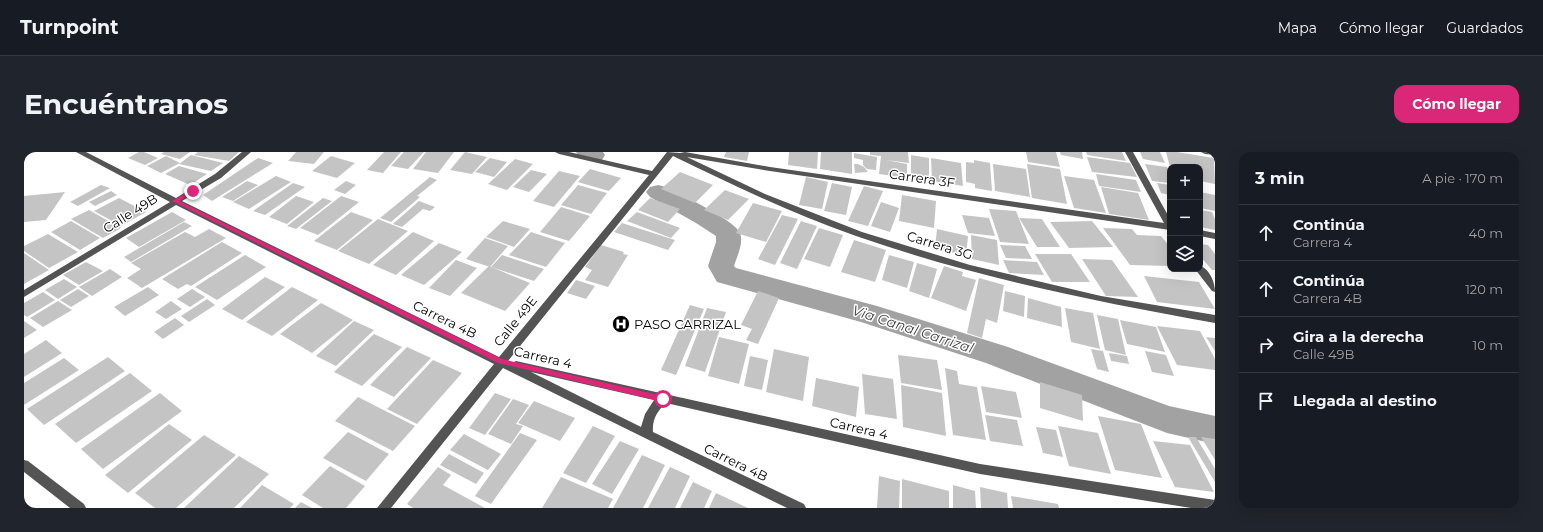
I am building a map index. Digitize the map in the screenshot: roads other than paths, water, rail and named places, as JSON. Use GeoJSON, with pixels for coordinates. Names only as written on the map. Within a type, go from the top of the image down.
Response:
{"type":"FeatureCollection","features":[{"type":"Feature","properties":{"kind":"street","name":"Carrera 4B"},"geometry":{"type":"LineString","coordinates":[[80,152],[175,201],[500,362],[800,508]]}},
{"type":"Feature","properties":{"kind":"street","name":"Calle 49B"},"geometry":{"type":"LineString","coordinates":[[24,294],[218,176],[248,152]]}},
{"type":"Feature","properties":{"kind":"street"},"geometry":{"type":"LineString","coordinates":[[559,152],[654,174]]}},
{"type":"Feature","properties":{"kind":"street","name":"Calle 49E"},"geometry":{"type":"LineString","coordinates":[[383,508],[672,152]]}},
{"type":"Feature","properties":{"kind":"street","name":"Carrera 3F"},"geometry":{"type":"LineString","coordinates":[[672,152],[770,169],[1167,227]]}},
{"type":"Feature","properties":{"kind":"street","name":"Carrera 3G"},"geometry":{"type":"LineString","coordinates":[[672,152],[770,199],[859,234],[954,263],[1100,299],[1215,319]]}},
{"type":"Feature","properties":{"kind":"street"},"geometry":{"type":"LineString","coordinates":[[1129,152],[1167,222]]}},
{"type":"Feature","properties":{"kind":"street"},"geometry":{"type":"LineString","coordinates":[[1205,152],[1215,153]]}},
{"type":"Feature","properties":{"kind":"street"},"geometry":{"type":"LineString","coordinates":[[1203,234],[1215,236]]}},
{"type":"Feature","properties":{"kind":"street"},"geometry":{"type":"LineString","coordinates":[[1202,272],[1215,289]]}},
{"type":"Feature","properties":{"kind":"street","name":"Carrera 4"},"geometry":{"type":"LineString","coordinates":[[500,362],[980,469],[1215,506]]}},
{"type":"Feature","properties":{"kind":"street"},"geometry":{"type":"LineString","coordinates":[[646,434],[646,424],[649,414],[663,399]]}},
{"type":"Feature","properties":{"kind":"street"},"geometry":{"type":"LineString","coordinates":[[24,465],[80,508]]}},
{"type":"Feature","properties":{"kind":"waterway","name":"Via Canal Carrizal"},"geometry":{"type":"LineString","coordinates":[[587,152],[594,155]]}},
{"type":"Feature","properties":{"kind":"waterway","name":"Via Canal Carrizal"},"geometry":{"type":"LineString","coordinates":[[658,192],[705,218],[728,233],[729,242],[721,266],[726,275],[867,313],[997,355],[1167,419],[1215,430]]}},
{"type":"Feature","properties":{"kind":"place","name":"PASO CARRIZAL"},"geometry":{"type":"Point","coordinates":[621,324]}}]}
